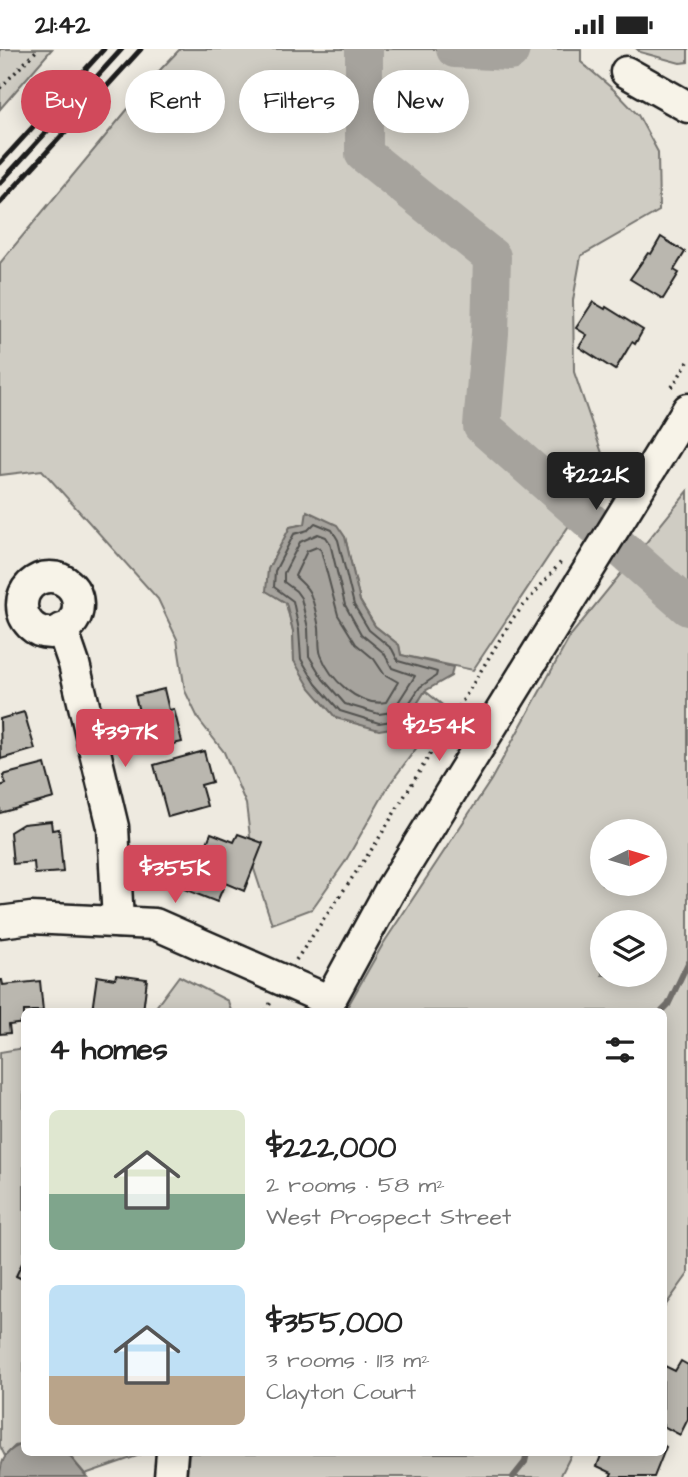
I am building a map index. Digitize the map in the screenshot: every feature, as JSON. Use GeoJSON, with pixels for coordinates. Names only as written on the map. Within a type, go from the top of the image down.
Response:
{"type":"FeatureCollection","features":[{"type":"Feature","properties":{"kind":"street"},"geometry":{"type":"LineString","coordinates":[[626,72],[688,107]]}},
{"type":"Feature","properties":{"kind":"street"},"geometry":{"type":"LineString","coordinates":[[0,922],[30,918],[155,924],[327,1006],[390,892],[688,409]]}},
{"type":"Feature","properties":{"kind":"street"},"geometry":{"type":"LineString","coordinates":[[62,629],[74,664],[113,827],[118,922]]}},
{"type":"Feature","properties":{"kind":"street"},"geometry":{"type":"LineString","coordinates":[[170,1477],[172,1456]]}},
{"type":"Feature","properties":{"kind":"path"},"geometry":{"type":"LineString","coordinates":[[0,88],[38,49]]}},
{"type":"Feature","properties":{"kind":"path"},"geometry":{"type":"LineString","coordinates":[[295,962],[376,843],[513,618],[564,559]]}},
{"type":"Feature","properties":{"kind":"shaded area"},"geometry":{"type":"Polygon","coordinates":[[[0,49],[52,49],[34,70],[21,70],[21,85],[0,109],[0,49]]]}},
{"type":"Feature","properties":{"kind":"shaded area"},"geometry":{"type":"Polygon","coordinates":[[[180,49],[581,49],[581,62],[638,115],[658,152],[659,211],[581,256],[573,300],[574,372],[604,459],[594,488],[473,670],[401,655],[399,645],[375,626],[360,601],[345,537],[305,524],[290,527],[267,591],[286,603],[293,631],[294,661],[402,726],[425,691],[446,708],[389,785],[345,862],[312,909],[272,924],[254,869],[246,804],[224,752],[199,720],[185,691],[177,639],[158,599],[42,470],[0,475],[0,263],[108,133],[111,133],[111,129],[125,112],[125,133],[225,133],[225,70],[161,69],[180,49]]]}},
{"type":"Feature","properties":{"kind":"shaded area"},"geometry":{"type":"Polygon","coordinates":[[[637,49],[688,49],[688,62],[680,63],[637,49]]]}},
{"type":"Feature","properties":{"kind":"shaded area"},"geometry":{"type":"Polygon","coordinates":[[[688,491],[688,1274],[667,1303],[667,1008],[347,1008],[383,944],[491,780],[571,635],[688,491]]]}},
{"type":"Feature","properties":{"kind":"shaded area"},"geometry":{"type":"Polygon","coordinates":[[[179,976],[228,1001],[230,1008],[155,1008],[179,976]]]}},
{"type":"Feature","properties":{"kind":"shaded area"},"geometry":{"type":"Polygon","coordinates":[[[21,1048],[21,1445],[15,1446],[5,1456],[0,1446],[0,1052],[21,1048]]]}},
{"type":"Feature","properties":{"kind":"shaded area"},"geometry":{"type":"Polygon","coordinates":[[[70,1456],[137,1456],[85,1474],[70,1456]]]}},
{"type":"Feature","properties":{"kind":"shaded area"},"geometry":{"type":"Polygon","coordinates":[[[189,1456],[570,1456],[560,1477],[187,1477],[189,1456]]]}},
{"type":"Feature","properties":{"kind":"water"},"geometry":{"type":"Polygon","coordinates":[[[307,511],[337,525],[345,537],[360,601],[375,626],[399,645],[401,655],[453,667],[451,676],[425,691],[403,726],[379,730],[336,718],[310,688],[294,661],[293,631],[286,603],[266,591],[268,569],[290,527],[305,524],[307,511]]]}},
{"type":"Feature","properties":{"kind":"water"},"geometry":{"type":"Polygon","coordinates":[[[21,1445],[21,1456],[70,1456],[87,1477],[0,1477],[6,1456],[13,1448],[21,1445]]]}},
{"type":"Feature","properties":{"kind":"building"},"geometry":{"type":"Polygon","coordinates":[[[661,237],[685,252],[674,270],[679,273],[663,299],[630,279],[661,237]]]}},
{"type":"Feature","properties":{"kind":"building"},"geometry":{"type":"Polygon","coordinates":[[[593,302],[643,330],[635,344],[632,342],[615,370],[579,347],[587,335],[576,328],[593,302]]]}},
{"type":"Feature","properties":{"kind":"building"},"geometry":{"type":"Polygon","coordinates":[[[164,689],[169,710],[174,709],[182,742],[144,751],[136,720],[141,719],[135,696],[164,689]]]}},
{"type":"Feature","properties":{"kind":"building"},"geometry":{"type":"Polygon","coordinates":[[[24,712],[35,749],[1,759],[0,719],[24,712]]]}},
{"type":"Feature","properties":{"kind":"building"},"geometry":{"type":"Polygon","coordinates":[[[204,751],[212,782],[201,785],[207,806],[168,817],[154,765],[204,751]]]}},
{"type":"Feature","properties":{"kind":"building"},"geometry":{"type":"Polygon","coordinates":[[[45,764],[54,798],[0,813],[0,786],[6,784],[3,775],[45,764]]]}},
{"type":"Feature","properties":{"kind":"building"},"geometry":{"type":"Polygon","coordinates":[[[51,821],[52,830],[59,829],[63,872],[35,874],[34,862],[13,864],[10,832],[23,824],[51,821]]]}},
{"type":"Feature","properties":{"kind":"building"},"geometry":{"type":"Polygon","coordinates":[[[211,833],[234,842],[238,834],[263,843],[244,891],[225,883],[217,902],[184,889],[200,846],[205,848],[211,833]]]}},
{"type":"Feature","properties":{"kind":"building"},"geometry":{"type":"Polygon","coordinates":[[[116,975],[147,979],[143,1008],[92,1008],[97,976],[115,979],[116,975]]]}},
{"type":"Feature","properties":{"kind":"building"},"geometry":{"type":"Polygon","coordinates":[[[0,980],[3,985],[40,981],[43,1008],[21,1008],[21,1023],[9,1025],[10,1033],[0,1034],[0,980]]]}},
{"type":"Feature","properties":{"kind":"building"},"geometry":{"type":"Polygon","coordinates":[[[21,1265],[21,1278],[16,1276],[21,1265]]]}},
{"type":"Feature","properties":{"kind":"building"},"geometry":{"type":"Polygon","coordinates":[[[681,1361],[688,1365],[688,1419],[680,1435],[667,1428],[667,1367],[675,1371],[681,1361]]]}},
{"type":"Feature","properties":{"kind":"building"},"geometry":{"type":"Polygon","coordinates":[[[601,1456],[662,1456],[654,1477],[610,1477],[612,1473],[597,1466],[601,1456]]]}},
{"type":"Feature","properties":{"kind":"waterway"},"geometry":{"type":"LineString","coordinates":[[364,49],[364,154],[492,257],[490,333],[482,426],[688,607]]}},
{"type":"Feature","properties":{"kind":"waterway"},"geometry":{"type":"LineString","coordinates":[[455,49],[510,52],[511,49]]}},
{"type":"Feature","properties":{"kind":"waterway"},"geometry":{"type":"LineString","coordinates":[[665,1008],[688,963]]}},
{"type":"Feature","properties":{"kind":"waterway"},"geometry":{"type":"LineString","coordinates":[[513,1477],[526,1456]]}},
{"type":"Feature","properties":{"kind":"railway"},"geometry":{"type":"LineString","coordinates":[[0,163],[104,49]]}},
{"type":"Feature","properties":{"kind":"railway"},"geometry":{"type":"LineString","coordinates":[[0,183],[122,49]]}},
{"type":"Feature","properties":{"kind":"railway"},"geometry":{"type":"LineString","coordinates":[[0,203],[141,49]]}}]}
